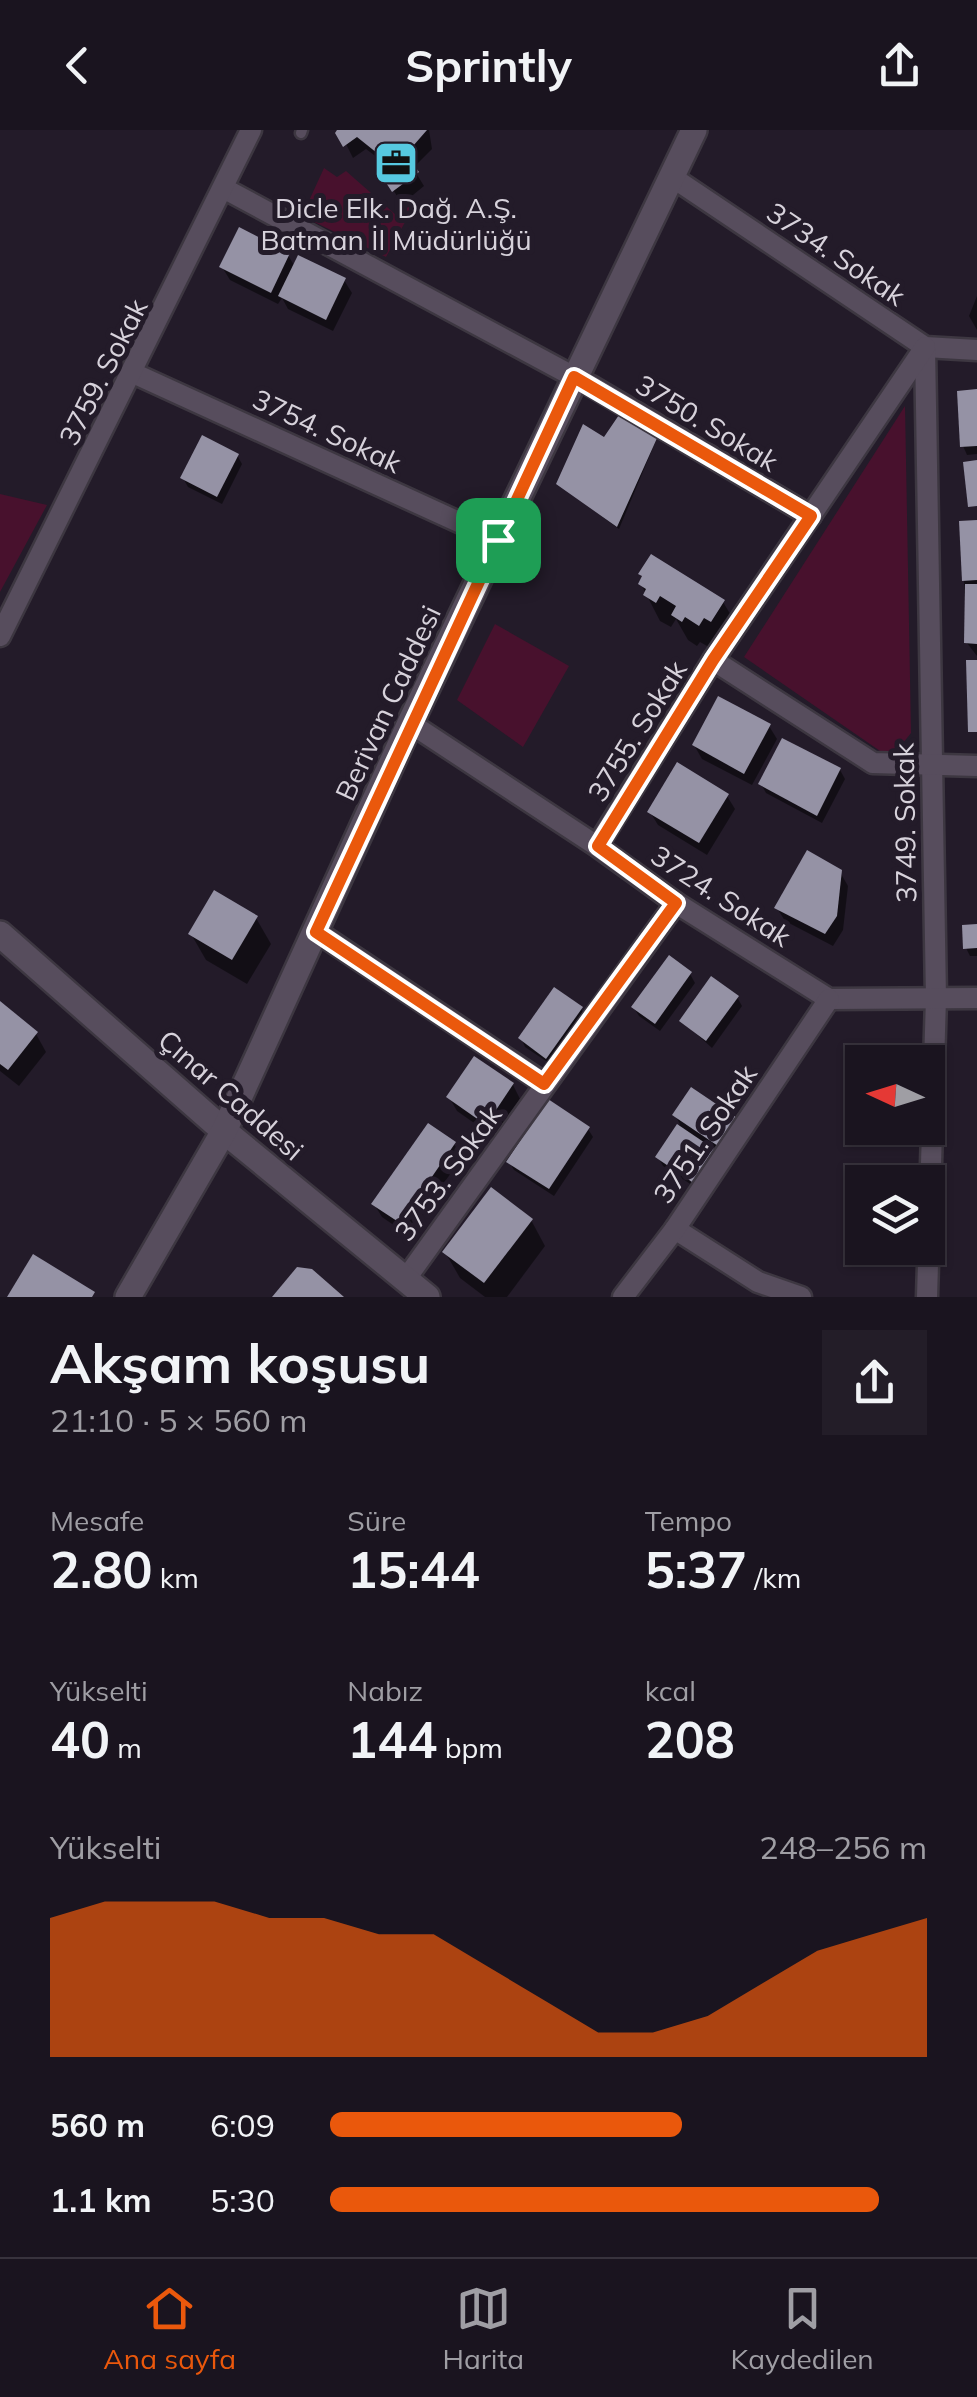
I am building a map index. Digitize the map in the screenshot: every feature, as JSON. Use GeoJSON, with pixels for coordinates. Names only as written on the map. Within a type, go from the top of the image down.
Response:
{"type":"FeatureCollection","features":[{"type":"Feature","properties":{"kind":"street","name":"3759. Sokak"},"geometry":{"type":"LineString","coordinates":[[0,636],[134,373],[251,130]]}},
{"type":"Feature","properties":{"kind":"street","name":"Berivan Caddesi"},"geometry":{"type":"LineString","coordinates":[[128,1297],[224,1130],[410,724],[694,130]]}},
{"type":"Feature","properties":{"kind":"street","name":"3734. Sokak"},"geometry":{"type":"LineString","coordinates":[[672,178],[925,347]]}},
{"type":"Feature","properties":{"kind":"street","name":"3750. Sokak"},"geometry":{"type":"LineString","coordinates":[[225,189],[574,377],[811,516]]}},
{"type":"Feature","properties":{"kind":"street"},"geometry":{"type":"LineString","coordinates":[[925,347],[977,350]]}},
{"type":"Feature","properties":{"kind":"street","name":"3755. Sokak"},"geometry":{"type":"LineString","coordinates":[[598,846],[713,660],[925,347]]}},
{"type":"Feature","properties":{"kind":"street","name":"3749. Sokak"},"geometry":{"type":"LineString","coordinates":[[925,347],[936,998],[927,1297]]}},
{"type":"Feature","properties":{"kind":"street","name":"3754. Sokak"},"geometry":{"type":"LineString","coordinates":[[134,373],[498,540]]}},
{"type":"Feature","properties":{"kind":"street"},"geometry":{"type":"LineString","coordinates":[[713,660],[873,764],[977,766]]}},
{"type":"Feature","properties":{"kind":"street","name":"3724. Sokak"},"geometry":{"type":"LineString","coordinates":[[410,724],[598,846],[676,903],[829,998]]}},
{"type":"Feature","properties":{"kind":"street","name":"3753. Sokak"},"geometry":{"type":"LineString","coordinates":[[405,1280],[676,903]]}},
{"type":"Feature","properties":{"kind":"street"},"geometry":{"type":"LineString","coordinates":[[316,932],[544,1084]]}},
{"type":"Feature","properties":{"kind":"street","name":"Çınar Caddesi"},"geometry":{"type":"LineString","coordinates":[[0,934],[224,1130],[427,1297]]}},
{"type":"Feature","properties":{"kind":"street"},"geometry":{"type":"LineString","coordinates":[[829,998],[977,998]]}},
{"type":"Feature","properties":{"kind":"street","name":"3751. Sokak"},"geometry":{"type":"LineString","coordinates":[[622,1297],[675,1228],[829,998]]}},
{"type":"Feature","properties":{"kind":"street"},"geometry":{"type":"LineString","coordinates":[[675,1228],[758,1282],[802,1297]]}},
{"type":"Feature","properties":{"kind":"shaded area"},"geometry":{"type":"Polygon","coordinates":[[[324,168],[337,177],[346,171],[396,215],[416,202],[386,257],[302,216],[324,168]]]}},
{"type":"Feature","properties":{"kind":"shaded area"},"geometry":{"type":"Polygon","coordinates":[[[905,406],[911,733],[899,748],[883,753],[744,657],[905,406]]]}},
{"type":"Feature","properties":{"kind":"shaded area"},"geometry":{"type":"Polygon","coordinates":[[[0,494],[47,505],[0,592],[0,494]]]}},
{"type":"Feature","properties":{"kind":"shaded area"},"geometry":{"type":"Polygon","coordinates":[[[495,624],[569,666],[523,747],[457,700],[495,624]]]}},
{"type":"Feature","properties":{"kind":"building","name":"Dicle Elk. Dağ. A.Ş. Batman İl Müdürlüğü"},"geometry":{"type":"Polygon","coordinates":[[[337,130],[427,130],[406,154],[419,172],[392,192],[383,178],[377,153],[357,137],[343,147],[337,130]]]}},
{"type":"Feature","properties":{"kind":"building"},"geometry":{"type":"Polygon","coordinates":[[[239,227],[290,253],[271,293],[219,267],[239,227]]]}},
{"type":"Feature","properties":{"kind":"building"},"geometry":{"type":"Polygon","coordinates":[[[298,255],[346,278],[326,320],[278,296],[298,255]]]}},
{"type":"Feature","properties":{"kind":"building"},"geometry":{"type":"Polygon","coordinates":[[[977,389],[977,446],[960,447],[957,391],[977,389]]]}},
{"type":"Feature","properties":{"kind":"building"},"geometry":{"type":"Polygon","coordinates":[[[621,412],[658,436],[617,527],[556,484],[583,424],[604,437],[621,412]]]}},
{"type":"Feature","properties":{"kind":"building"},"geometry":{"type":"Polygon","coordinates":[[[202,435],[239,454],[217,497],[180,478],[202,435]]]}},
{"type":"Feature","properties":{"kind":"building"},"geometry":{"type":"Polygon","coordinates":[[[977,460],[977,506],[968,507],[963,462],[977,460]]]}},
{"type":"Feature","properties":{"kind":"building"},"geometry":{"type":"Polygon","coordinates":[[[977,520],[977,580],[962,581],[959,521],[977,520]]]}},
{"type":"Feature","properties":{"kind":"building"},"geometry":{"type":"Polygon","coordinates":[[[651,554],[725,600],[711,622],[704,618],[699,626],[685,617],[682,622],[671,615],[676,606],[660,596],[656,603],[643,595],[646,589],[638,584],[642,576],[638,574],[651,554]]]}},
{"type":"Feature","properties":{"kind":"building"},"geometry":{"type":"Polygon","coordinates":[[[965,584],[977,584],[977,644],[964,643],[965,584]]]}},
{"type":"Feature","properties":{"kind":"building"},"geometry":{"type":"Polygon","coordinates":[[[966,660],[977,660],[977,732],[968,732],[966,660]]]}},
{"type":"Feature","properties":{"kind":"building"},"geometry":{"type":"Polygon","coordinates":[[[718,696],[771,724],[744,774],[692,745],[718,696]]]}},
{"type":"Feature","properties":{"kind":"building"},"geometry":{"type":"Polygon","coordinates":[[[782,738],[841,768],[817,816],[758,784],[782,738]]]}},
{"type":"Feature","properties":{"kind":"building"},"geometry":{"type":"Polygon","coordinates":[[[677,762],[729,794],[699,843],[647,812],[677,762]]]}},
{"type":"Feature","properties":{"kind":"building"},"geometry":{"type":"Polygon","coordinates":[[[807,850],[842,870],[837,916],[825,934],[774,908],[807,850]]]}},
{"type":"Feature","properties":{"kind":"building"},"geometry":{"type":"Polygon","coordinates":[[[214,890],[258,916],[232,960],[188,934],[214,890]]]}},
{"type":"Feature","properties":{"kind":"building"},"geometry":{"type":"Polygon","coordinates":[[[977,924],[977,948],[963,949],[962,925],[977,924]]]}},
{"type":"Feature","properties":{"kind":"building"},"geometry":{"type":"Polygon","coordinates":[[[669,955],[692,972],[655,1024],[631,1007],[669,955]]]}},
{"type":"Feature","properties":{"kind":"building"},"geometry":{"type":"Polygon","coordinates":[[[711,976],[739,996],[706,1041],[679,1021],[711,976]]]}},
{"type":"Feature","properties":{"kind":"building"},"geometry":{"type":"Polygon","coordinates":[[[554,987],[583,1007],[546,1059],[518,1038],[554,987]]]}},
{"type":"Feature","properties":{"kind":"building"},"geometry":{"type":"Polygon","coordinates":[[[0,1001],[38,1032],[8,1070],[0,1064],[0,1001]]]}},
{"type":"Feature","properties":{"kind":"building"},"geometry":{"type":"Polygon","coordinates":[[[474,1056],[514,1083],[486,1125],[446,1097],[474,1056]]]}},
{"type":"Feature","properties":{"kind":"building"},"geometry":{"type":"Polygon","coordinates":[[[691,1087],[737,1118],[718,1146],[672,1115],[691,1087]]]}},
{"type":"Feature","properties":{"kind":"building"},"geometry":{"type":"Polygon","coordinates":[[[548,1099],[590,1127],[549,1189],[506,1162],[548,1099]]]}},
{"type":"Feature","properties":{"kind":"building"},"geometry":{"type":"Polygon","coordinates":[[[428,1123],[456,1142],[400,1223],[371,1204],[428,1123]]]}},
{"type":"Feature","properties":{"kind":"building"},"geometry":{"type":"Polygon","coordinates":[[[677,1124],[714,1149],[692,1182],[655,1157],[677,1124]]]}},
{"type":"Feature","properties":{"kind":"building"},"geometry":{"type":"Polygon","coordinates":[[[491,1187],[533,1219],[484,1283],[442,1252],[491,1187]]]}},
{"type":"Feature","properties":{"kind":"building"},"geometry":{"type":"Polygon","coordinates":[[[33,1254],[95,1292],[92,1297],[7,1297],[33,1254]]]}},
{"type":"Feature","properties":{"kind":"building"},"geometry":{"type":"Polygon","coordinates":[[[297,1267],[312,1269],[344,1297],[272,1297],[297,1267]]]}},
{"type":"Feature","properties":{"kind":"place","name":"Dicle Elk. Dağ. A.Ş. Batman İl Müdürlüğü"},"geometry":{"type":"Point","coordinates":[396,163]}},
{"type":"Feature","properties":{"kind":"route"},"geometry":{"type":"LineString","coordinates":[[574,377],[811,516],[713,660],[598,846],[676,903],[544,1084],[316,932],[498,540],[574,377]]}}]}
